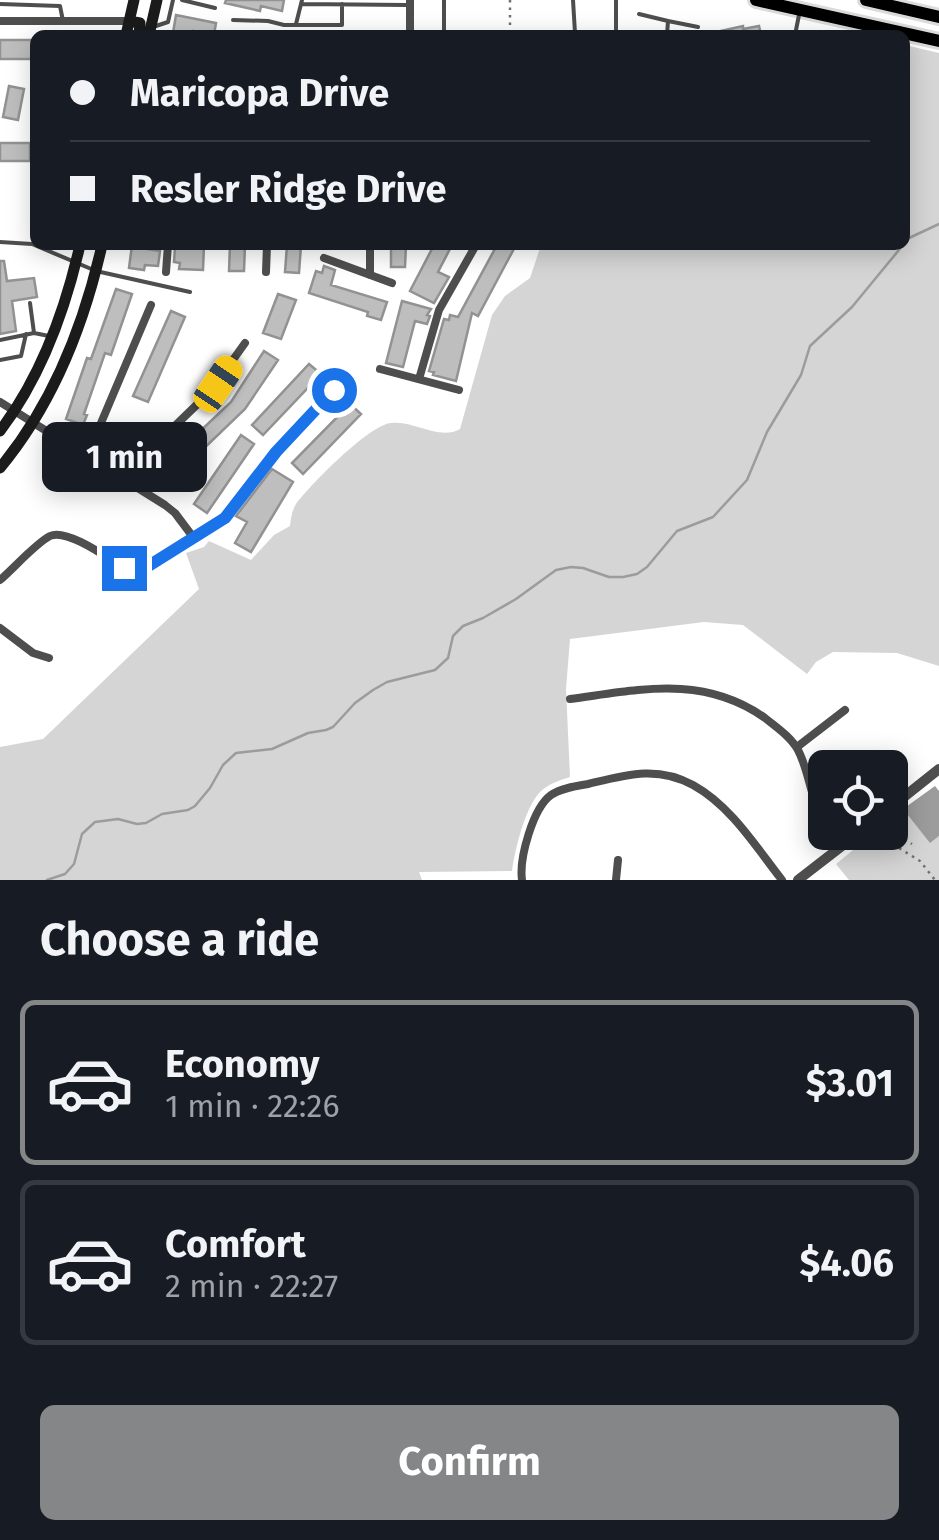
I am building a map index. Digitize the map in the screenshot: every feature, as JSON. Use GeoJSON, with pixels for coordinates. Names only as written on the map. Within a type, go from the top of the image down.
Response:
{"type":"FeatureCollection","features":[{"type":"Feature","properties":{"kind":"main road"},"geometry":{"type":"LineString","coordinates":[[127,30],[134,0]]}},
{"type":"Feature","properties":{"kind":"main road"},"geometry":{"type":"LineString","coordinates":[[150,30],[157,0]]}},
{"type":"Feature","properties":{"kind":"main road"},"geometry":{"type":"LineString","coordinates":[[756,0],[890,30]]}},
{"type":"Feature","properties":{"kind":"main road"},"geometry":{"type":"LineString","coordinates":[[866,0],[939,16]]}},
{"type":"Feature","properties":{"kind":"main road"},"geometry":{"type":"LineString","coordinates":[[130,20],[140,23],[139,30]]}},
{"type":"Feature","properties":{"kind":"main road"},"geometry":{"type":"LineString","coordinates":[[910,35],[939,41]]}},
{"type":"Feature","properties":{"kind":"main road"},"geometry":{"type":"LineString","coordinates":[[0,431],[15,411],[53,337],[79,250]]}},
{"type":"Feature","properties":{"kind":"main road"},"geometry":{"type":"LineString","coordinates":[[0,468],[33,424],[55,382],[73,342],[101,250]]}},
{"type":"Feature","properties":{"kind":"street"},"geometry":{"type":"LineString","coordinates":[[410,2],[410,30]]}},
{"type":"Feature","properties":{"kind":"street"},"geometry":{"type":"LineString","coordinates":[[2,21],[130,20]]}},
{"type":"Feature","properties":{"kind":"street"},"geometry":{"type":"LineString","coordinates":[[166,272],[168,250]]}},
{"type":"Feature","properties":{"kind":"street"},"geometry":{"type":"LineString","coordinates":[[266,272],[268,250]]}},
{"type":"Feature","properties":{"kind":"street"},"geometry":{"type":"LineString","coordinates":[[370,250],[370,275]]}},
{"type":"Feature","properties":{"kind":"street"},"geometry":{"type":"LineString","coordinates":[[419,379],[439,310],[473,250]]}},
{"type":"Feature","properties":{"kind":"street"},"geometry":{"type":"LineString","coordinates":[[324,258],[392,283]]}},
{"type":"Feature","properties":{"kind":"street"},"geometry":{"type":"LineString","coordinates":[[87,456],[151,305]]}},
{"type":"Feature","properties":{"kind":"street"},"geometry":{"type":"LineString","coordinates":[[121,478],[210,392],[245,343]]}},
{"type":"Feature","properties":{"kind":"street"},"geometry":{"type":"LineString","coordinates":[[380,369],[459,390]]}},
{"type":"Feature","properties":{"kind":"street"},"geometry":{"type":"LineString","coordinates":[[0,580],[49,536],[60,534],[124,568],[142,570],[225,518],[276,452],[334,390]]}},
{"type":"Feature","properties":{"kind":"street"},"geometry":{"type":"LineString","coordinates":[[0,402],[165,505],[193,538]]}},
{"type":"Feature","properties":{"kind":"street"},"geometry":{"type":"LineString","coordinates":[[0,628],[33,653],[49,658]]}},
{"type":"Feature","properties":{"kind":"street"},"geometry":{"type":"LineString","coordinates":[[570,699],[661,688],[724,697],[758,713],[797,747],[808,784]]}},
{"type":"Feature","properties":{"kind":"street"},"geometry":{"type":"LineString","coordinates":[[797,747],[845,710]]}},
{"type":"Feature","properties":{"kind":"street"},"geometry":{"type":"LineString","coordinates":[[908,794],[939,769]]}},
{"type":"Feature","properties":{"kind":"street"},"geometry":{"type":"LineString","coordinates":[[522,880],[520,868],[526,842],[551,795],[633,773],[651,773],[688,782],[704,792],[727,811],[782,880]]}},
{"type":"Feature","properties":{"kind":"street"},"geometry":{"type":"LineString","coordinates":[[798,880],[837,850]]}},
{"type":"Feature","properties":{"kind":"street"},"geometry":{"type":"LineString","coordinates":[[616,880],[618,860]]}},
{"type":"Feature","properties":{"kind":"lane"},"geometry":{"type":"LineString","coordinates":[[152,30],[168,22],[173,0]]}},
{"type":"Feature","properties":{"kind":"lane"},"geometry":{"type":"LineString","coordinates":[[182,0],[214,8]]}},
{"type":"Feature","properties":{"kind":"lane"},"geometry":{"type":"LineString","coordinates":[[444,0],[444,30]]}},
{"type":"Feature","properties":{"kind":"lane"},"geometry":{"type":"LineString","coordinates":[[573,0],[575,30]]}},
{"type":"Feature","properties":{"kind":"lane"},"geometry":{"type":"LineString","coordinates":[[616,0],[616,30]]}},
{"type":"Feature","properties":{"kind":"lane"},"geometry":{"type":"LineString","coordinates":[[296,25],[301,2],[410,2]]}},
{"type":"Feature","properties":{"kind":"lane"},"geometry":{"type":"LineString","coordinates":[[2,21],[2,4],[61,3],[63,21]]}},
{"type":"Feature","properties":{"kind":"lane"},"geometry":{"type":"LineString","coordinates":[[342,30],[346,3]]}},
{"type":"Feature","properties":{"kind":"lane"},"geometry":{"type":"LineString","coordinates":[[796,30],[800,10]]}},
{"type":"Feature","properties":{"kind":"lane"},"geometry":{"type":"LineString","coordinates":[[640,14],[698,27]]}},
{"type":"Feature","properties":{"kind":"lane"},"geometry":{"type":"LineString","coordinates":[[233,20],[342,25]]}},
{"type":"Feature","properties":{"kind":"lane"},"geometry":{"type":"LineString","coordinates":[[667,30],[668,21]]}},
{"type":"Feature","properties":{"kind":"lane"},"geometry":{"type":"LineString","coordinates":[[0,242],[30,244]]}},
{"type":"Feature","properties":{"kind":"lane"},"geometry":{"type":"LineString","coordinates":[[45,250],[96,271],[190,292]]}},
{"type":"Feature","properties":{"kind":"lane"},"geometry":{"type":"LineString","coordinates":[[30,304],[34,333]]}},
{"type":"Feature","properties":{"kind":"lane"},"geometry":{"type":"LineString","coordinates":[[0,340],[34,333],[53,337]]}},
{"type":"Feature","properties":{"kind":"lane"},"geometry":{"type":"LineString","coordinates":[[0,360],[21,356],[26,334]]}},
{"type":"Feature","properties":{"kind":"path"},"geometry":{"type":"LineString","coordinates":[[510,0],[510,30]]}},
{"type":"Feature","properties":{"kind":"path"},"geometry":{"type":"LineString","coordinates":[[908,841],[912,844]]}},
{"type":"Feature","properties":{"kind":"path"},"geometry":{"type":"LineString","coordinates":[[902,850],[920,861],[935,880]]}},
{"type":"Feature","properties":{"kind":"shaded area"},"geometry":{"type":"Polygon","coordinates":[[[910,46],[939,53],[939,666],[897,653],[833,652],[816,662],[807,674],[743,625],[704,622],[570,639],[566,689],[570,777],[547,787],[535,799],[522,829],[512,871],[419,872],[422,880],[0,880],[0,747],[43,739],[199,589],[186,553],[204,547],[209,541],[251,560],[274,535],[290,526],[295,506],[340,457],[381,426],[400,423],[444,433],[460,429],[492,315],[505,296],[530,278],[539,250],[910,250],[910,46]]]}},
{"type":"Feature","properties":{"kind":"shaded area"},"geometry":{"type":"Polygon","coordinates":[[[935,786],[939,791],[939,836],[930,843],[908,815],[908,805],[935,786]]]}},
{"type":"Feature","properties":{"kind":"shaded area"},"geometry":{"type":"Polygon","coordinates":[[[908,815],[930,842],[939,836],[939,880],[849,880],[836,864],[853,850],[908,850],[908,815]]]}},
{"type":"Feature","properties":{"kind":"building"},"geometry":{"type":"Polygon","coordinates":[[[284,0],[282,11],[261,6],[260,11],[225,3],[284,0]]]}},
{"type":"Feature","properties":{"kind":"building"},"geometry":{"type":"Polygon","coordinates":[[[176,15],[216,23],[215,30],[174,30],[176,15]]]}},
{"type":"Feature","properties":{"kind":"building"},"geometry":{"type":"Polygon","coordinates":[[[759,26],[760,30],[725,30],[759,26]]]}},
{"type":"Feature","properties":{"kind":"building"},"geometry":{"type":"Polygon","coordinates":[[[0,40],[30,40],[30,59],[0,59],[0,40]]]}},
{"type":"Feature","properties":{"kind":"building"},"geometry":{"type":"Polygon","coordinates":[[[9,86],[24,89],[18,120],[3,117],[9,86]]]}},
{"type":"Feature","properties":{"kind":"building"},"geometry":{"type":"Polygon","coordinates":[[[0,143],[30,143],[30,161],[0,161],[0,143]]]}},
{"type":"Feature","properties":{"kind":"building"},"geometry":{"type":"Polygon","coordinates":[[[131,250],[160,251],[158,266],[145,265],[144,270],[129,268],[131,250]]]}},
{"type":"Feature","properties":{"kind":"building"},"geometry":{"type":"Polygon","coordinates":[[[175,250],[204,250],[203,270],[179,269],[180,263],[174,262],[175,250]]]}},
{"type":"Feature","properties":{"kind":"building"},"geometry":{"type":"Polygon","coordinates":[[[230,250],[245,250],[244,271],[229,271],[230,250]]]}},
{"type":"Feature","properties":{"kind":"building"},"geometry":{"type":"Polygon","coordinates":[[[287,250],[301,250],[299,273],[285,272],[287,250]]]}},
{"type":"Feature","properties":{"kind":"building"},"geometry":{"type":"Polygon","coordinates":[[[391,250],[406,250],[405,267],[391,267],[391,250]]]}},
{"type":"Feature","properties":{"kind":"building"},"geometry":{"type":"Polygon","coordinates":[[[431,250],[449,250],[438,272],[449,277],[434,303],[410,291],[431,250]]]}},
{"type":"Feature","properties":{"kind":"building"},"geometry":{"type":"Polygon","coordinates":[[[494,250],[513,250],[478,316],[472,313],[456,381],[429,371],[444,319],[449,320],[450,315],[458,317],[494,250]]]}},
{"type":"Feature","properties":{"kind":"building"},"geometry":{"type":"Polygon","coordinates":[[[0,261],[4,261],[7,281],[34,278],[37,297],[12,301],[16,331],[0,334],[0,261]]]}},
{"type":"Feature","properties":{"kind":"building"},"geometry":{"type":"Polygon","coordinates":[[[324,266],[335,270],[331,285],[387,302],[381,320],[309,293],[316,271],[322,273],[324,266]]]}},
{"type":"Feature","properties":{"kind":"building"},"geometry":{"type":"Polygon","coordinates":[[[116,289],[132,294],[111,355],[105,353],[83,425],[66,419],[116,289]]]}},
{"type":"Feature","properties":{"kind":"building"},"geometry":{"type":"Polygon","coordinates":[[[278,294],[296,300],[281,339],[263,333],[278,294]]]}},
{"type":"Feature","properties":{"kind":"building"},"geometry":{"type":"Polygon","coordinates":[[[402,301],[431,309],[427,324],[415,321],[403,367],[386,363],[402,301]]]}},
{"type":"Feature","properties":{"kind":"building"},"geometry":{"type":"Polygon","coordinates":[[[171,311],[185,317],[148,402],[133,396],[171,311]]]}},
{"type":"Feature","properties":{"kind":"building"},"geometry":{"type":"Polygon","coordinates":[[[264,351],[278,360],[245,409],[170,481],[159,470],[231,402],[264,351]]]}},
{"type":"Feature","properties":{"kind":"building"},"geometry":{"type":"Polygon","coordinates":[[[309,364],[321,374],[263,435],[252,425],[309,364]]]}},
{"type":"Feature","properties":{"kind":"building"},"geometry":{"type":"Polygon","coordinates":[[[350,404],[361,414],[303,474],[292,463],[350,404]]]}},
{"type":"Feature","properties":{"kind":"building"},"geometry":{"type":"Polygon","coordinates":[[[241,435],[254,444],[207,513],[194,504],[241,435]]]}},
{"type":"Feature","properties":{"kind":"building"},"geometry":{"type":"Polygon","coordinates":[[[272,469],[293,482],[251,552],[235,543],[247,522],[236,516],[272,469]]]}},
{"type":"Feature","properties":{"kind":"waterway"},"geometry":{"type":"LineString","coordinates":[[910,238],[939,224]]}},
{"type":"Feature","properties":{"kind":"waterway"},"geometry":{"type":"LineString","coordinates":[[47,880],[65,874],[74,864],[82,834],[95,822],[118,819],[146,823],[162,814],[188,810],[236,753],[272,749],[308,733],[326,730],[355,703],[387,682],[435,670],[448,658],[453,636],[463,626],[516,599],[556,570],[583,568],[609,577],[623,577],[647,567],[677,531],[713,517],[747,480],[767,432],[801,375],[810,346],[852,307],[899,250]]}},
{"type":"Feature","properties":{"kind":"route"},"geometry":{"type":"LineString","coordinates":[[124,568],[142,570],[218,524],[276,452],[334,390]]}}]}
